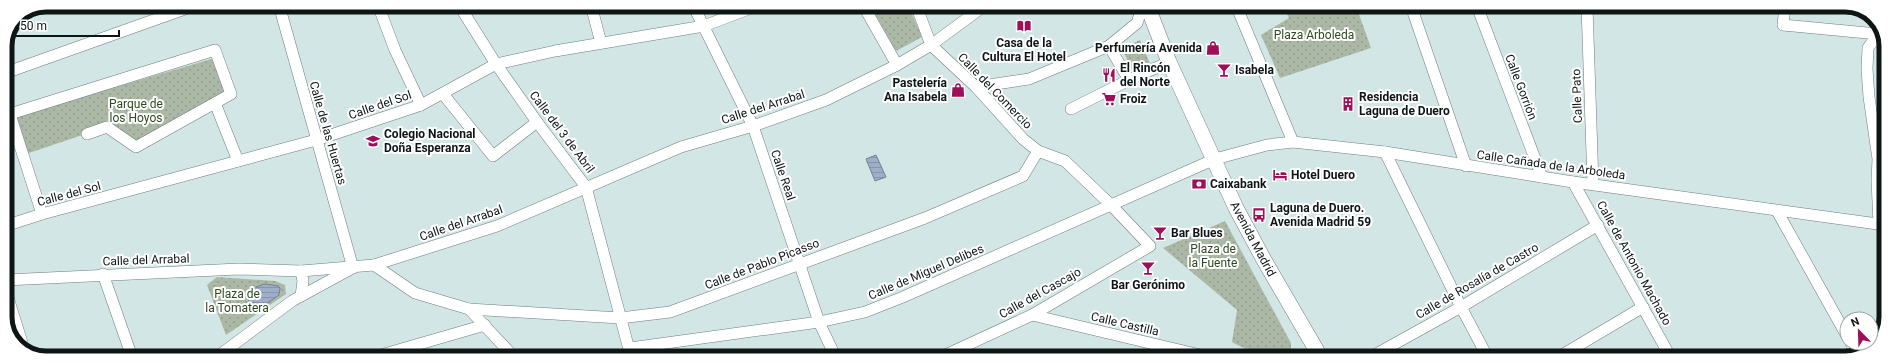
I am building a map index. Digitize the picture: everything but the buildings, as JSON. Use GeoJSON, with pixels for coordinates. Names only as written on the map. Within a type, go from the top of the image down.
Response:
{"type":"FeatureCollection","features":[{"type":"Feature","properties":{"kind":"main road","name":"Avenida Madrid"},"geometry":{"type":"LineString","coordinates":[[1149,12],[1169,62],[1236,208],[1260,254],[1317,351]]}},
{"type":"Feature","properties":{"kind":"street"},"geometry":{"type":"LineString","coordinates":[[12,71],[176,12]]}},
{"type":"Feature","properties":{"kind":"street","name":"Calle de las Huertas"},"geometry":{"type":"LineString","coordinates":[[281,12],[353,268]]}},
{"type":"Feature","properties":{"kind":"street"},"geometry":{"type":"LineString","coordinates":[[381,12],[395,50],[421,105]]}},
{"type":"Feature","properties":{"kind":"street","name":"Calle del 3 de Abril"},"geometry":{"type":"LineString","coordinates":[[463,12],[496,64],[537,122],[586,186],[620,318],[630,351]]}},
{"type":"Feature","properties":{"kind":"street"},"geometry":{"type":"LineString","coordinates":[[593,12],[601,43]]}},
{"type":"Feature","properties":{"kind":"street","name":"Calle Real"},"geometry":{"type":"LineString","coordinates":[[697,12],[753,126],[819,322],[833,351]]}},
{"type":"Feature","properties":{"kind":"street","name":"Calle del Sol"},"geometry":{"type":"LineString","coordinates":[[12,224],[42,214],[316,140],[421,105],[496,64],[555,51],[704,26],[741,12]]}},
{"type":"Feature","properties":{"kind":"street"},"geometry":{"type":"LineString","coordinates":[[867,12],[897,65]]}},
{"type":"Feature","properties":{"kind":"street"},"geometry":{"type":"LineString","coordinates":[[919,12],[931,45]]}},
{"type":"Feature","properties":{"kind":"street","name":"Calle del Arrabal"},"geometry":{"type":"LineString","coordinates":[[12,280],[103,274],[239,269],[301,271],[353,268],[374,265],[497,226],[586,186],[681,147],[753,126],[826,100],[897,65],[931,45],[976,12]]}},
{"type":"Feature","properties":{"kind":"street"},"geometry":{"type":"LineString","coordinates":[[976,87],[1029,79],[1109,46],[1137,23],[1141,12]]}},
{"type":"Feature","properties":{"kind":"street"},"geometry":{"type":"LineString","coordinates":[[1239,12],[1293,142]]}},
{"type":"Feature","properties":{"kind":"street"},"geometry":{"type":"LineString","coordinates":[[1413,12],[1466,166]]}},
{"type":"Feature","properties":{"kind":"street","name":"Calle Gorrión"},"geometry":{"type":"LineString","coordinates":[[1479,12],[1542,177]]}},
{"type":"Feature","properties":{"kind":"street","name":"Calle Pato"},"geometry":{"type":"LineString","coordinates":[[1587,12],[1593,184]]}},
{"type":"Feature","properties":{"kind":"street"},"geometry":{"type":"LineString","coordinates":[[1784,12],[1783,25],[1874,30]]}},
{"type":"Feature","properties":{"kind":"street"},"geometry":{"type":"LineString","coordinates":[[1876,34],[1868,48],[1867,69],[1869,97],[1878,159],[1877,180],[1879,198]]}},
{"type":"Feature","properties":{"kind":"street","name":"Calle del Comercio"},"geometry":{"type":"LineString","coordinates":[[931,45],[976,87],[1023,139],[1038,151],[1065,161],[1112,206],[1150,246]]}},
{"type":"Feature","properties":{"kind":"street"},"geometry":{"type":"LineString","coordinates":[[1109,46],[1128,80]]}},
{"type":"Feature","properties":{"kind":"street"},"geometry":{"type":"LineString","coordinates":[[12,113],[215,50],[231,94],[136,147],[107,127],[87,134]]}},
{"type":"Feature","properties":{"kind":"street"},"geometry":{"type":"LineString","coordinates":[[1071,109],[1128,80],[1169,62]]}},
{"type":"Feature","properties":{"kind":"street"},"geometry":{"type":"LineString","coordinates":[[443,94],[493,156],[537,122]]}},
{"type":"Feature","properties":{"kind":"street"},"geometry":{"type":"LineString","coordinates":[[215,103],[238,161]]}},
{"type":"Feature","properties":{"kind":"street"},"geometry":{"type":"LineString","coordinates":[[12,120],[42,214]]}},
{"type":"Feature","properties":{"kind":"street","name":"Calle Cañada de la Arboleda"},"geometry":{"type":"LineString","coordinates":[[1214,159],[1267,145],[1293,142],[1385,152],[1573,182],[1879,225]]}},
{"type":"Feature","properties":{"kind":"street","name":"Calle de Pablo Picasso"},"geometry":{"type":"LineString","coordinates":[[469,309],[620,318],[670,312],[925,218],[1023,176],[1038,151]]}},
{"type":"Feature","properties":{"kind":"street"},"geometry":{"type":"LineString","coordinates":[[1385,152],[1484,351]]}},
{"type":"Feature","properties":{"kind":"street","name":"Calle de Miguel Delibes"},"geometry":{"type":"LineString","coordinates":[[643,351],[819,322],[865,312],[904,297],[1112,206],[1214,159]]}},
{"type":"Feature","properties":{"kind":"street","name":"Calle de Antonio Machado"},"geometry":{"type":"LineString","coordinates":[[1573,182],[1667,351]]}},
{"type":"Feature","properties":{"kind":"street"},"geometry":{"type":"LineString","coordinates":[[1777,211],[1839,322]]}},
{"type":"Feature","properties":{"kind":"street","name":"Calle de Rosalía de Castro"},"geometry":{"type":"LineString","coordinates":[[1381,351],[1461,307],[1598,225]]}},
{"type":"Feature","properties":{"kind":"street","name":"Calle del Cascajo"},"geometry":{"type":"LineString","coordinates":[[956,350],[1032,315],[1150,246]]}},
{"type":"Feature","properties":{"kind":"street"},"geometry":{"type":"LineString","coordinates":[[374,265],[415,292],[469,309],[508,351]]}},
{"type":"Feature","properties":{"kind":"street"},"geometry":{"type":"LineString","coordinates":[[225,351],[292,301],[353,268]]}},
{"type":"Feature","properties":{"kind":"street"},"geometry":{"type":"LineString","coordinates":[[301,271],[304,281],[301,296]]}},
{"type":"Feature","properties":{"kind":"street"},"geometry":{"type":"LineString","coordinates":[[103,274],[130,351]]}},
{"type":"Feature","properties":{"kind":"street"},"geometry":{"type":"LineString","coordinates":[[1569,351],[1643,307]]}},
{"type":"Feature","properties":{"kind":"street"},"geometry":{"type":"LineString","coordinates":[[12,310],[21,340]]}},
{"type":"Feature","properties":{"kind":"street","name":"Calle Castilla"},"geometry":{"type":"LineString","coordinates":[[1032,315],[1184,351]]}},
{"type":"Feature","properties":{"kind":"street"},"geometry":{"type":"LineString","coordinates":[[395,351],[485,325]]}},
{"type":"Feature","properties":{"kind":"green space"},"geometry":{"type":"Polygon","coordinates":[[[874,12],[911,12],[922,37],[896,51],[874,12]]]}},
{"type":"Feature","properties":{"kind":"green space","name":"Plaza Arboleda"},"geometry":{"type":"Polygon","coordinates":[[[1286,12],[1358,12],[1371,48],[1280,78],[1261,35],[1289,18],[1286,12]]]}},
{"type":"Feature","properties":{"kind":"green space"},"geometry":{"type":"Polygon","coordinates":[[[1140,40],[1150,64],[1132,71],[1122,48],[1140,40]]]}},
{"type":"Feature","properties":{"kind":"green space","name":"Parque de los Hoyos"},"geometry":{"type":"Polygon","coordinates":[[[218,57],[231,94],[133,146],[106,127],[23,155],[12,118],[218,57]]]}},
{"type":"Feature","properties":{"kind":"green space","name":"Plaza de la Fuente"},"geometry":{"type":"Polygon","coordinates":[[[1225,221],[1291,343],[1291,351],[1253,351],[1232,342],[1237,310],[1163,248],[1225,221]]]}},
{"type":"Feature","properties":{"kind":"green space","name":"Plaza de la Tomatera"},"geometry":{"type":"Polygon","coordinates":[[[217,277],[275,281],[285,285],[286,294],[226,335],[207,285],[217,277]]]}},
{"type":"Feature","properties":{"kind":"water"},"geometry":{"type":"Polygon","coordinates":[[[876,155],[886,177],[875,181],[866,159],[876,155]]]}},
{"type":"Feature","properties":{"kind":"water"},"geometry":{"type":"Polygon","coordinates":[[[265,284],[278,286],[280,288],[279,295],[266,304],[251,303],[248,300],[248,297],[251,291],[256,287],[265,284]]]}},
{"type":"Feature","properties":{"kind":"place","name":"Casa de la Cultura El Hotel"},"geometry":{"type":"Point","coordinates":[1024,26]}},
{"type":"Feature","properties":{"kind":"place","name":"Perfumería Avenida"},"geometry":{"type":"Point","coordinates":[1213,48]}},
{"type":"Feature","properties":{"kind":"place","name":"Isabela"},"geometry":{"type":"Point","coordinates":[1224,70]}},
{"type":"Feature","properties":{"kind":"place","name":"El Rincón del Norte"},"geometry":{"type":"Point","coordinates":[1109,75]}},
{"type":"Feature","properties":{"kind":"place","name":"Pastelería Ana Isabela"},"geometry":{"type":"Point","coordinates":[958,90]}},
{"type":"Feature","properties":{"kind":"place","name":"Froiz"},"geometry":{"type":"Point","coordinates":[1109,99]}},
{"type":"Feature","properties":{"kind":"place","name":"Residencia Laguna de Duero"},"geometry":{"type":"Point","coordinates":[1348,104]}},
{"type":"Feature","properties":{"kind":"place","name":"Colegio Nacional Doña Esperanza"},"geometry":{"type":"Point","coordinates":[373,141]}},
{"type":"Feature","properties":{"kind":"place","name":"Hotel Duero"},"geometry":{"type":"Point","coordinates":[1280,175]}},
{"type":"Feature","properties":{"kind":"place","name":"Caixabank"},"geometry":{"type":"Point","coordinates":[1199,184]}},
{"type":"Feature","properties":{"kind":"place","name":"Laguna de Duero. Avenida Madrid 59"},"geometry":{"type":"Point","coordinates":[1259,215]}},
{"type":"Feature","properties":{"kind":"place","name":"Bar Blues"},"geometry":{"type":"Point","coordinates":[1160,233]}},
{"type":"Feature","properties":{"kind":"place","name":"Bar Gerónimo"},"geometry":{"type":"Point","coordinates":[1148,268]}}]}
